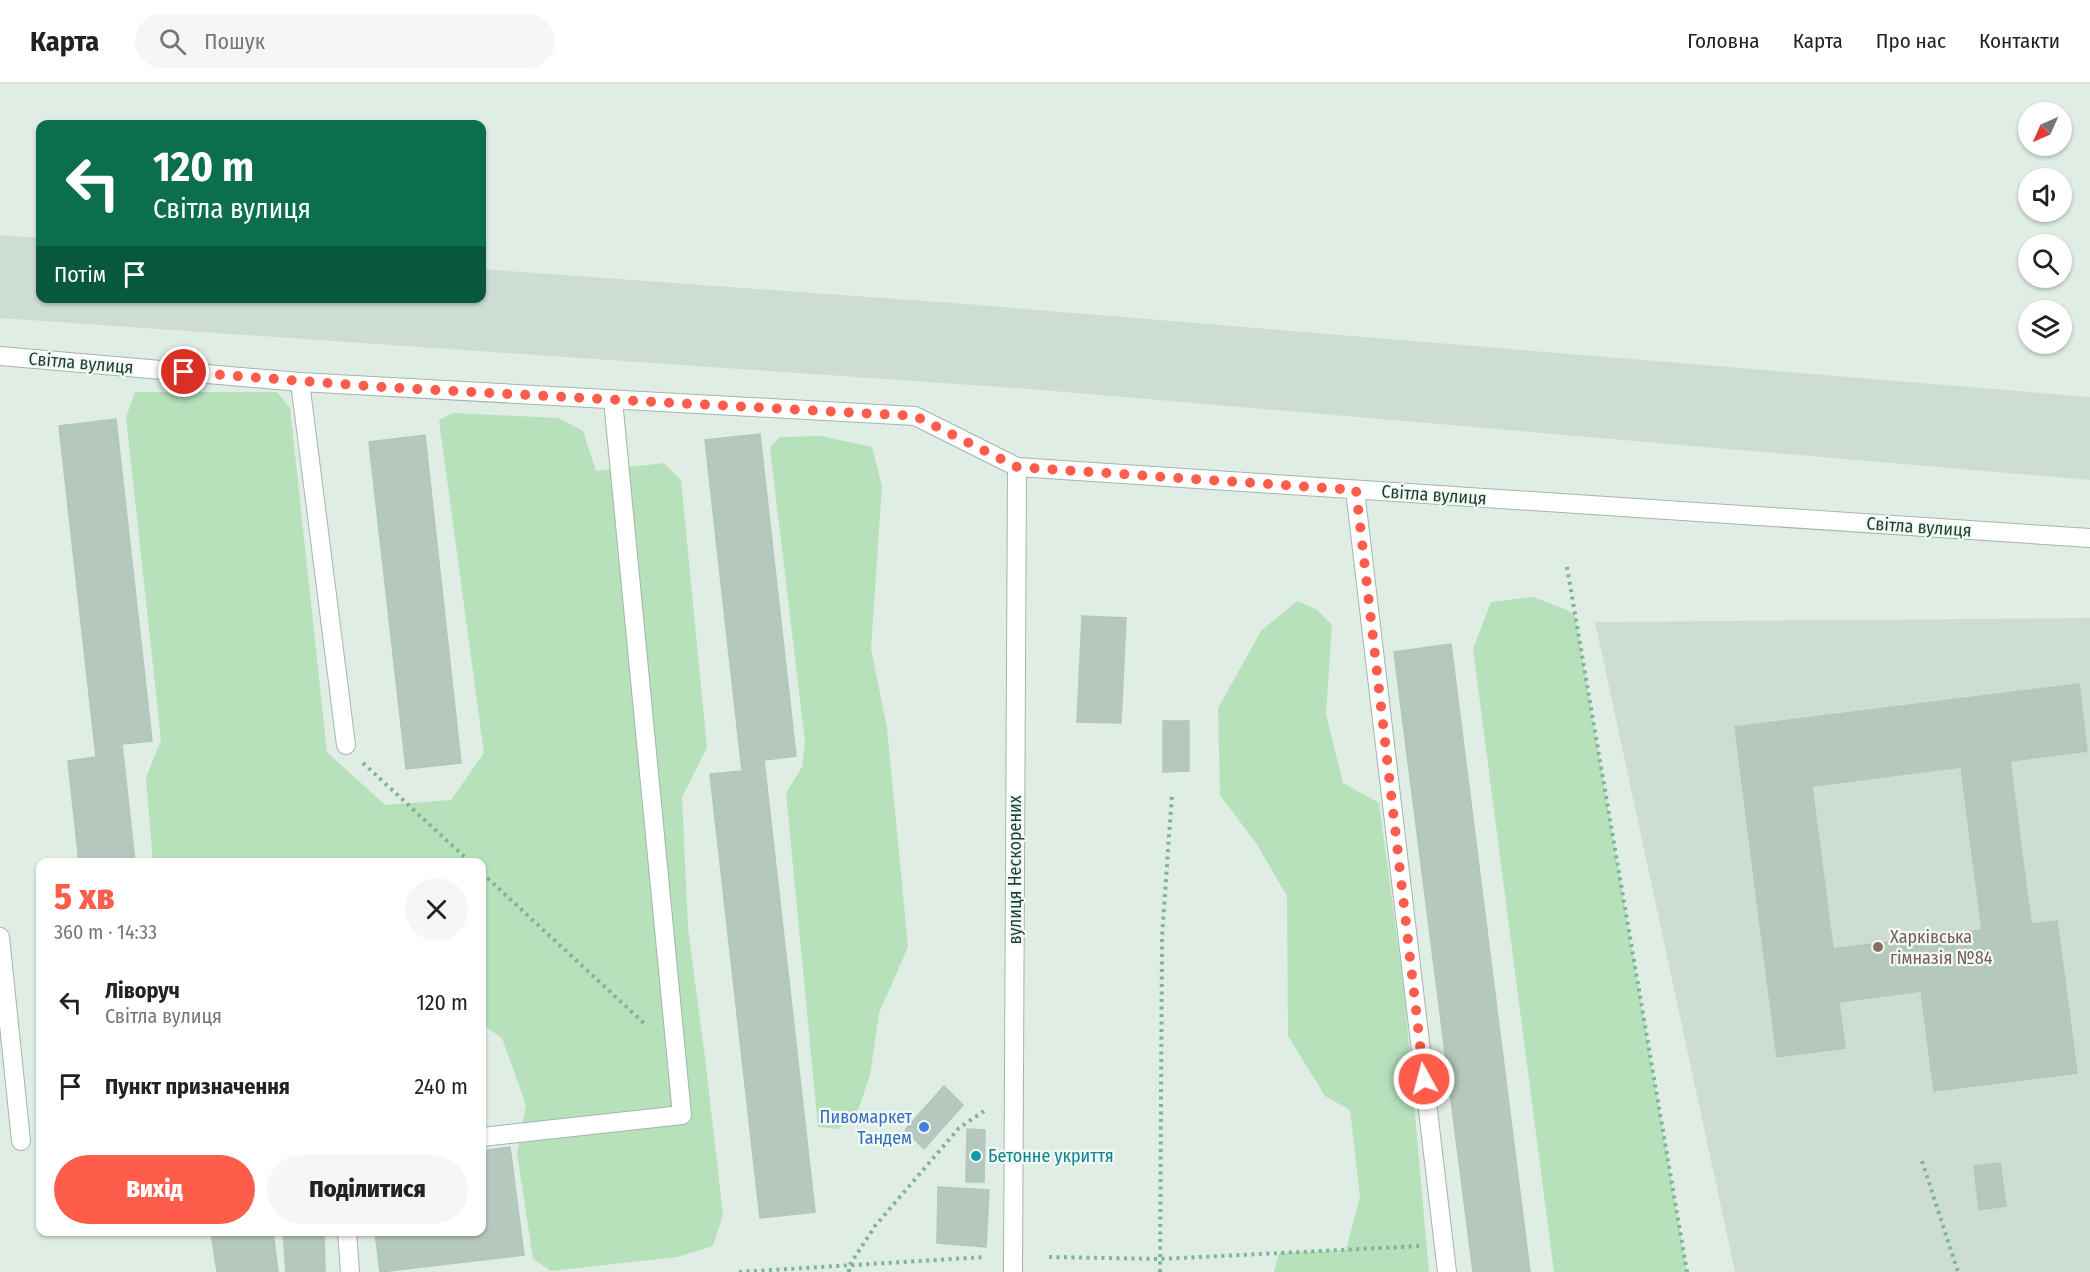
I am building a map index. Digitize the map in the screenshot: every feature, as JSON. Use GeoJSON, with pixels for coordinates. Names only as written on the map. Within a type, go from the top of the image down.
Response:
{"type":"FeatureCollection","features":[{"type":"Feature","properties":{"kind":"street","name":"Світла вулиця"},"geometry":{"type":"LineString","coordinates":[[0,356],[300,382],[915,416],[1017,467],[2090,538]]}},
{"type":"Feature","properties":{"kind":"street"},"geometry":{"type":"LineString","coordinates":[[300,382],[346,745]]}},
{"type":"Feature","properties":{"kind":"street"},"geometry":{"type":"LineString","coordinates":[[486,1137],[682,1115],[613,400]]}},
{"type":"Feature","properties":{"kind":"street","name":"вулиця Нескорених"},"geometry":{"type":"LineString","coordinates":[[1013,1272],[1017,467]]}},
{"type":"Feature","properties":{"kind":"street"},"geometry":{"type":"LineString","coordinates":[[1356,490],[1446,1272]]}},
{"type":"Feature","properties":{"kind":"street"},"geometry":{"type":"LineString","coordinates":[[0,937],[21,1141]]}},
{"type":"Feature","properties":{"kind":"street"},"geometry":{"type":"LineString","coordinates":[[347,1236],[350,1272]]}},
{"type":"Feature","properties":{"kind":"path"},"geometry":{"type":"LineString","coordinates":[[1567,567],[1687,1272]]}},
{"type":"Feature","properties":{"kind":"path"},"geometry":{"type":"LineString","coordinates":[[346,745],[466,858]]}},
{"type":"Feature","properties":{"kind":"path"},"geometry":{"type":"LineString","coordinates":[[1160,1272],[1162,937],[1172,794]]}},
{"type":"Feature","properties":{"kind":"path"},"geometry":{"type":"LineString","coordinates":[[486,877],[676,1053]]}},
{"type":"Feature","properties":{"kind":"path"},"geometry":{"type":"LineString","coordinates":[[849,1272],[849,1266],[875,1226],[960,1128],[987,1109]]}},
{"type":"Feature","properties":{"kind":"path"},"geometry":{"type":"LineString","coordinates":[[1922,1161],[1958,1272]]}},
{"type":"Feature","properties":{"kind":"path"},"geometry":{"type":"LineString","coordinates":[[1049,1257],[1160,1259],[1443,1245]]}},
{"type":"Feature","properties":{"kind":"path"},"geometry":{"type":"LineString","coordinates":[[739,1272],[985,1257]]}},
{"type":"Feature","properties":{"kind":"shaded area"},"geometry":{"type":"Polygon","coordinates":[[[0,235],[36,238],[36,303],[486,303],[486,269],[966,304],[2090,397],[2090,480],[1030,389],[0,318],[0,235]]]}},
{"type":"Feature","properties":{"kind":"shaded area","name":"Харківська гімназія №84"},"geometry":{"type":"Polygon","coordinates":[[[2090,618],[2090,1272],[1735,1272],[1595,622],[2090,618]]]}},
{"type":"Feature","properties":{"kind":"green space"},"geometry":{"type":"Polygon","coordinates":[[[135,392],[277,392],[290,408],[327,752],[385,805],[451,800],[484,753],[439,420],[453,413],[559,418],[583,431],[596,471],[664,463],[681,480],[707,748],[682,797],[688,928],[723,1215],[713,1246],[677,1257],[551,1271],[533,1259],[517,1153],[526,1105],[502,1038],[486,1027],[486,858],[153,858],[146,778],[161,740],[126,417],[135,392]]]}},
{"type":"Feature","properties":{"kind":"green space"},"geometry":{"type":"Polygon","coordinates":[[[821,436],[872,447],[882,486],[871,649],[887,728],[908,947],[879,1013],[870,1075],[859,1108],[839,1129],[818,1127],[786,793],[802,767],[805,742],[770,448],[780,437],[821,436]]]}},
{"type":"Feature","properties":{"kind":"green space"},"geometry":{"type":"Polygon","coordinates":[[[1533,597],[1575,615],[1687,1272],[1554,1272],[1473,649],[1491,602],[1533,597]]]}},
{"type":"Feature","properties":{"kind":"green space"},"geometry":{"type":"Polygon","coordinates":[[[1297,601],[1316,609],[1332,625],[1326,714],[1343,783],[1379,803],[1404,989],[1429,1272],[1274,1272],[1279,1253],[1346,1250],[1360,1197],[1350,1110],[1325,1096],[1288,1036],[1287,896],[1256,843],[1220,795],[1218,708],[1261,631],[1297,601]]]}},
{"type":"Feature","properties":{"kind":"building"},"geometry":{"type":"Polygon","coordinates":[[[116,419],[152,741],[122,744],[135,858],[79,858],[68,761],[96,757],[59,426],[116,419]]]}},
{"type":"Feature","properties":{"kind":"building"},"geometry":{"type":"Polygon","coordinates":[[[760,434],[796,756],[764,760],[815,1212],[760,1218],[710,774],[742,771],[705,440],[760,434]]]}},
{"type":"Feature","properties":{"kind":"building"},"geometry":{"type":"Polygon","coordinates":[[[425,435],[461,763],[406,769],[369,442],[425,435]]]}},
{"type":"Feature","properties":{"kind":"building"},"geometry":{"type":"Polygon","coordinates":[[[1082,616],[1126,618],[1121,723],[1077,722],[1082,616]]]}},
{"type":"Feature","properties":{"kind":"building"},"geometry":{"type":"Polygon","coordinates":[[[1451,644],[1530,1272],[1473,1272],[1394,652],[1451,644]]]}},
{"type":"Feature","properties":{"kind":"building"},"geometry":{"type":"Polygon","coordinates":[[[2079,684],[2087,751],[2010,761],[2031,924],[2057,921],[2077,1073],[1934,1091],[1921,991],[1839,1002],[1845,1048],[1777,1057],[1735,727],[2079,684]],[[1961,767],[1812,786],[1833,949],[1982,930],[1961,767]]]}},
{"type":"Feature","properties":{"kind":"building"},"geometry":{"type":"Polygon","coordinates":[[[1163,721],[1189,721],[1189,771],[1163,772],[1163,721]]]}},
{"type":"Feature","properties":{"kind":"building"},"geometry":{"type":"Polygon","coordinates":[[[944,1086],[963,1105],[924,1149],[905,1130],[944,1086]]]}},
{"type":"Feature","properties":{"kind":"building","name":"Бетонне укриття"},"geometry":{"type":"Polygon","coordinates":[[[967,1129],[985,1130],[984,1182],[966,1182],[967,1129]]]}},
{"type":"Feature","properties":{"kind":"building"},"geometry":{"type":"Polygon","coordinates":[[[510,1147],[524,1255],[380,1272],[376,1236],[486,1236],[486,1150],[510,1147]]]}},
{"type":"Feature","properties":{"kind":"building"},"geometry":{"type":"Polygon","coordinates":[[[2000,1163],[2006,1206],[1979,1210],[1974,1166],[2000,1163]]]}},
{"type":"Feature","properties":{"kind":"building"},"geometry":{"type":"Polygon","coordinates":[[[938,1187],[989,1190],[986,1247],[937,1243],[938,1187]]]}},
{"type":"Feature","properties":{"kind":"building"},"geometry":{"type":"Polygon","coordinates":[[[212,1236],[274,1236],[278,1272],[217,1272],[212,1236]]]}},
{"type":"Feature","properties":{"kind":"building"},"geometry":{"type":"Polygon","coordinates":[[[283,1236],[324,1236],[325,1272],[286,1272],[283,1236]]]}},
{"type":"Feature","properties":{"kind":"place","name":"Харківська гімназія №84"},"geometry":{"type":"Point","coordinates":[1878,947]}},
{"type":"Feature","properties":{"kind":"place","name":"Пивомаркет Тандем"},"geometry":{"type":"Point","coordinates":[924,1127]}},
{"type":"Feature","properties":{"kind":"place","name":"Бетонне укриття"},"geometry":{"type":"Point","coordinates":[976,1156]}},
{"type":"Feature","properties":{"kind":"route"},"geometry":{"type":"LineString","coordinates":[[184,372],[380,387],[915,416],[1017,467],[1356,490],[1424,1079]]}}]}
